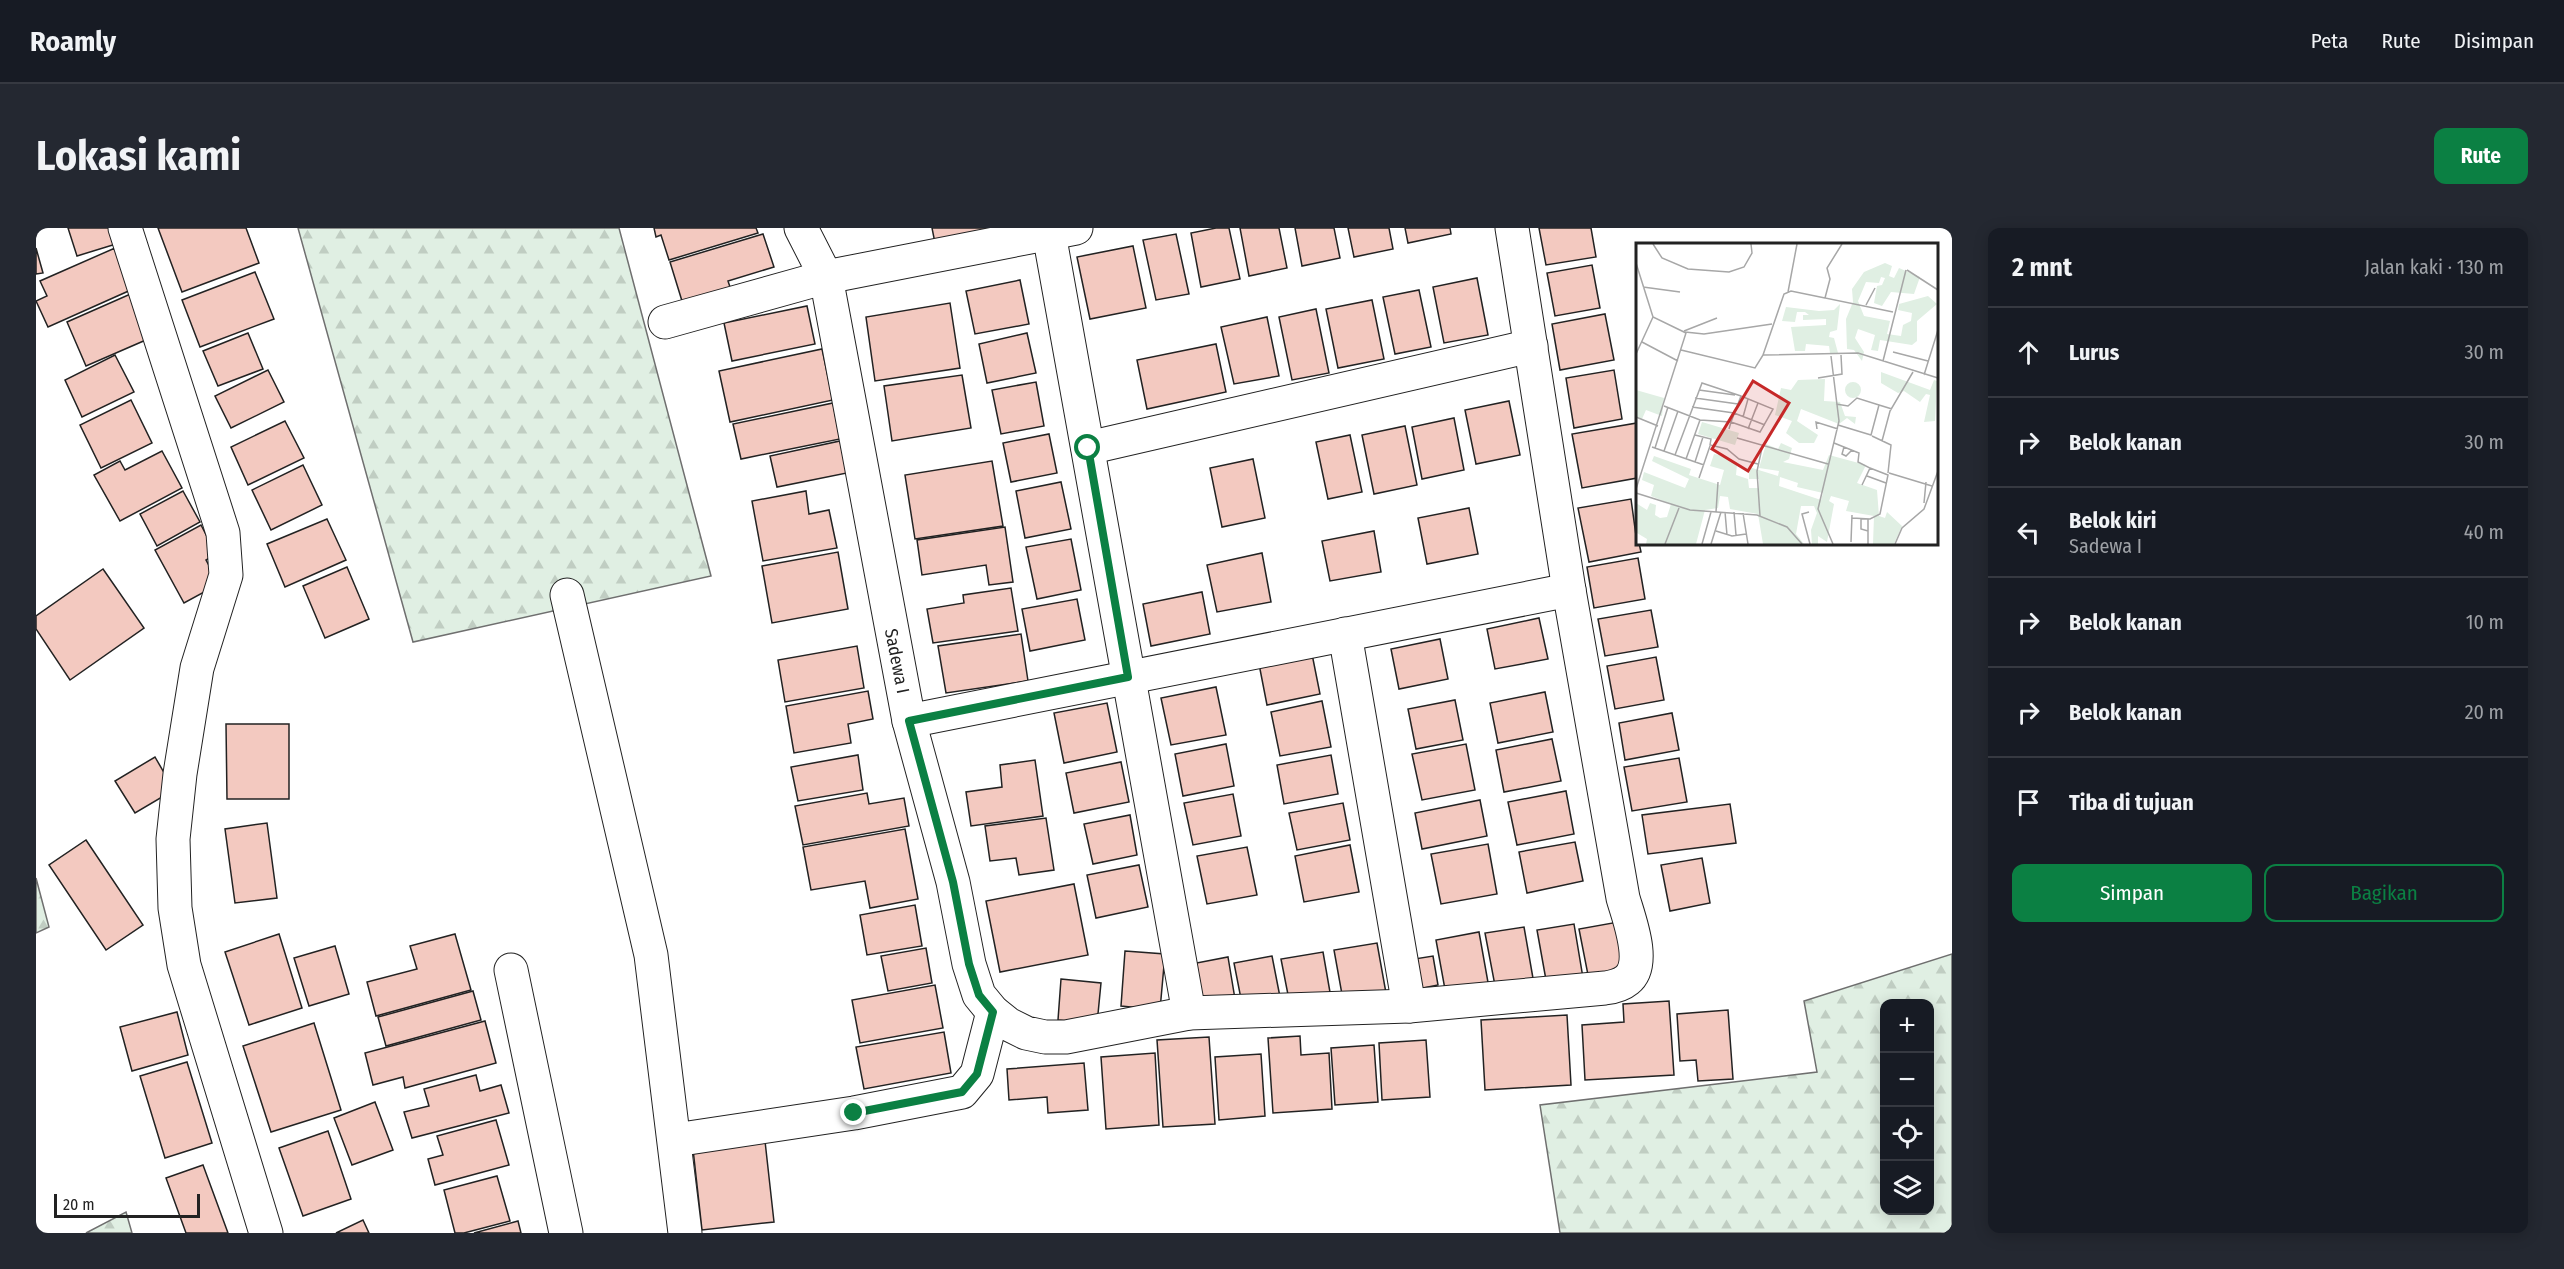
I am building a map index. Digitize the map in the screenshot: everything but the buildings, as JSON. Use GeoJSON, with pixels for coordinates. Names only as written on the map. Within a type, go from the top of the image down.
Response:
{"type":"FeatureCollection","features":[{"type":"Feature","properties":{"kind":"street"},"geometry":{"type":"LineString","coordinates":[[125,228],[223,533],[226,575],[197,668],[180,774],[173,839],[175,909],[184,965],[266,1233]]}},
{"type":"Feature","properties":{"kind":"street","name":"Sadewa I"},"geometry":{"type":"LineString","coordinates":[[801,228],[826,277],[909,721],[953,882],[969,964],[979,995],[993,1012],[1008,1024],[1026,1033],[1045,1037],[1066,1037],[1189,1014],[1409,1006],[1605,988],[1626,981],[1636,966],[1635,946],[1623,898],[1569,590],[1512,228]]}},
{"type":"Feature","properties":{"kind":"street"},"geometry":{"type":"LineString","coordinates":[[665,322],[826,277],[1058,230],[1088,448],[1189,1014]]}},
{"type":"Feature","properties":{"kind":"street"},"geometry":{"type":"LineString","coordinates":[[1088,448],[1531,346]]}},
{"type":"Feature","properties":{"kind":"street"},"geometry":{"type":"LineString","coordinates":[[909,721],[1569,590]]}},
{"type":"Feature","properties":{"kind":"street"},"geometry":{"type":"LineString","coordinates":[[567,595],[651,955],[685,1233]]}},
{"type":"Feature","properties":{"kind":"street"},"geometry":{"type":"LineString","coordinates":[[1345,634],[1409,1006]]}},
{"type":"Feature","properties":{"kind":"street"},"geometry":{"type":"LineString","coordinates":[[511,970],[566,1233]]}},
{"type":"Feature","properties":{"kind":"street"},"geometry":{"type":"LineString","coordinates":[[675,1140],[854,1113],[962,1092],[977,1074],[993,1012]]}},
{"type":"Feature","properties":{"kind":"green space"},"geometry":{"type":"Polygon","coordinates":[[[298,228],[619,228],[711,576],[413,642],[298,228]]]}},
{"type":"Feature","properties":{"kind":"green space"},"geometry":{"type":"Polygon","coordinates":[[[36,878],[49,927],[36,933],[36,878]]]}},
{"type":"Feature","properties":{"kind":"green space"},"geometry":{"type":"Polygon","coordinates":[[[1952,954],[1952,1233],[1560,1233],[1540,1105],[1817,1072],[1804,1001],[1952,954]]]}},
{"type":"Feature","properties":{"kind":"green space"},"geometry":{"type":"Polygon","coordinates":[[[126,1212],[132,1233],[86,1233],[126,1212]]]}},
{"type":"Feature","properties":{"kind":"route"},"geometry":{"type":"LineString","coordinates":[[854,1113],[962,1092],[977,1074],[993,1012],[979,995],[969,964],[953,882],[909,721],[1128,677],[1088,448]]}}]}
